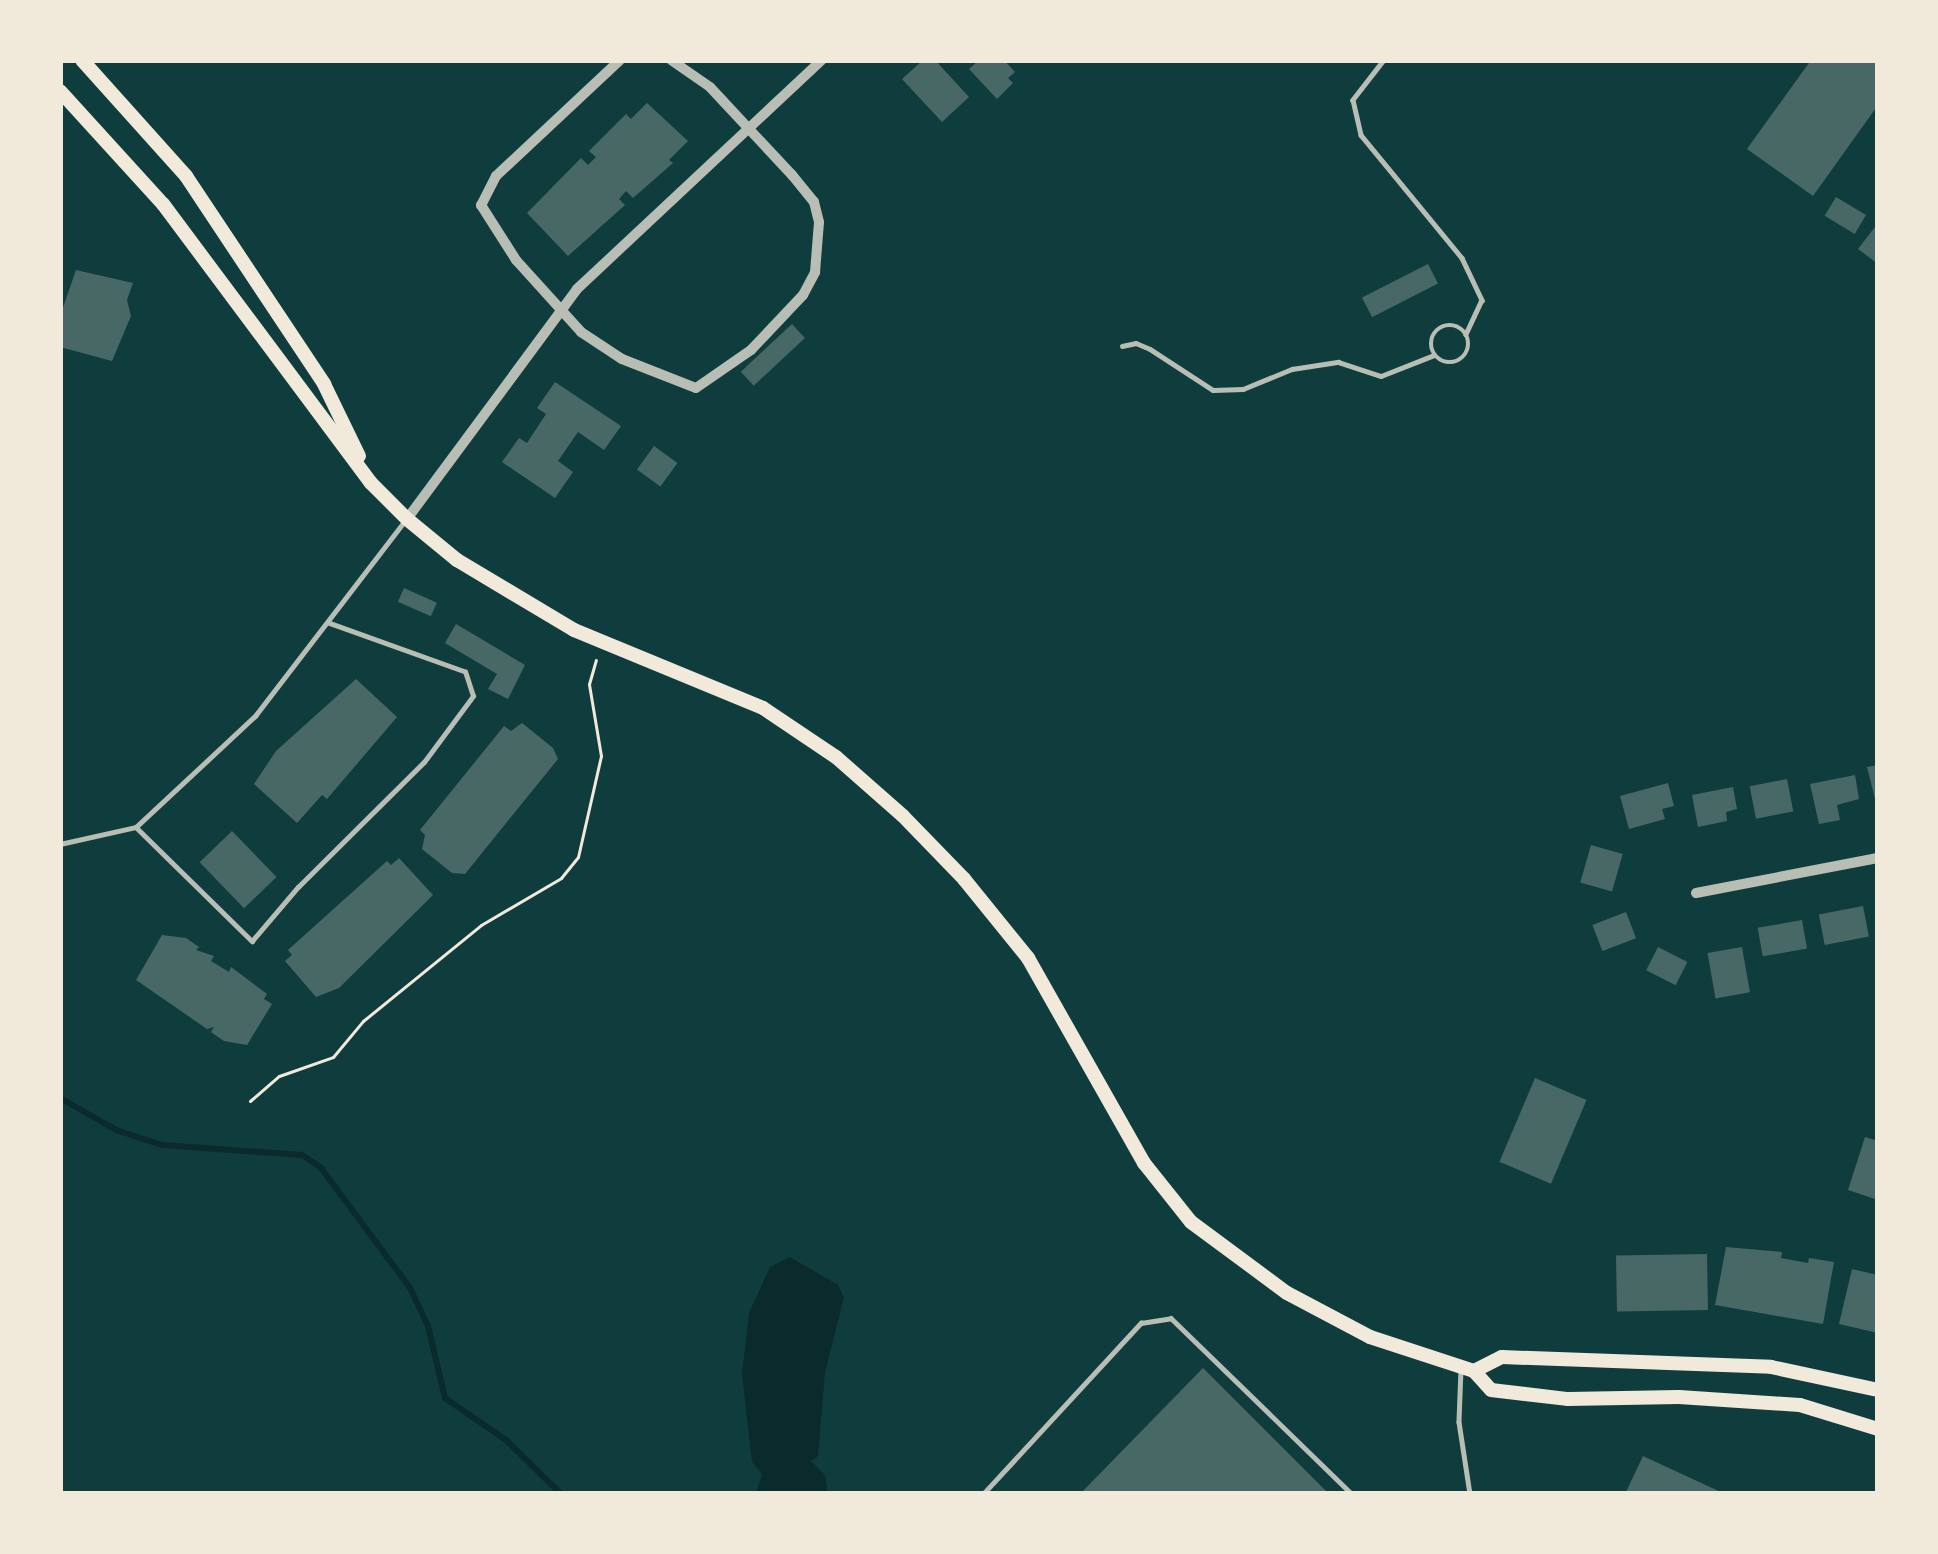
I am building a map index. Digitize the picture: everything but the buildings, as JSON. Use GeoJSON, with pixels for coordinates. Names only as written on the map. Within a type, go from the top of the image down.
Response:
{"type":"FeatureCollection","features":[{"type":"Feature","properties":{"kind":"main road"},"geometry":{"type":"LineString","coordinates":[[82,60],[186,176],[325,384],[371,483]]}},
{"type":"Feature","properties":{"kind":"main road"},"geometry":{"type":"LineString","coordinates":[[60,91],[176,221],[371,483],[407,519],[457,560],[574,630],[763,708],[836,757],[964,879],[1028,958],[1144,1163],[1191,1222],[1325,1315],[1370,1337],[1468,1369],[1491,1390],[1568,1399],[1679,1397],[1799,1405],[1878,1429]]}},
{"type":"Feature","properties":{"kind":"main road"},"geometry":{"type":"LineString","coordinates":[[1468,1369],[1502,1357],[1771,1367],[1878,1390]]}},
{"type":"Feature","properties":{"kind":"street"},"geometry":{"type":"LineString","coordinates":[[620,60],[496,176],[481,205],[504,243],[581,332],[622,359],[696,388],[779,324],[815,272],[819,222],[814,202],[710,87],[671,60]]}},
{"type":"Feature","properties":{"kind":"street"},"geometry":{"type":"LineString","coordinates":[[407,519],[561,308],[822,60]]}},
{"type":"Feature","properties":{"kind":"street"},"geometry":{"type":"LineString","coordinates":[[1696,893],[1878,858]]}},
{"type":"Feature","properties":{"kind":"lane"},"geometry":{"type":"LineString","coordinates":[[1384,60],[1353,100],[1361,135],[1462,258],[1482,300],[1466,334],[1469,347],[1463,358],[1444,363],[1434,355],[1431,342],[1437,330],[1456,326],[1466,334]]}},
{"type":"Feature","properties":{"kind":"lane"},"geometry":{"type":"LineString","coordinates":[[1122,346],[1136,343],[1150,349],[1213,390],[1243,389],[1292,369],[1338,362],[1381,376],[1434,355]]}},
{"type":"Feature","properties":{"kind":"lane"},"geometry":{"type":"LineString","coordinates":[[60,844],[136,827],[255,716],[407,519]]}},
{"type":"Feature","properties":{"kind":"lane"},"geometry":{"type":"LineString","coordinates":[[136,827],[252,941],[298,887],[424,762],[472,696],[465,672],[328,623]]}},
{"type":"Feature","properties":{"kind":"lane"},"geometry":{"type":"LineString","coordinates":[[983,1494],[1141,1323],[1171,1318],[1352,1494]]}},
{"type":"Feature","properties":{"kind":"lane"},"geometry":{"type":"LineString","coordinates":[[1468,1369],[1459,1423],[1470,1494]]}},
{"type":"Feature","properties":{"kind":"path"},"geometry":{"type":"LineString","coordinates":[[250,1101],[290,1070],[333,1057],[362,1021],[481,925],[561,878],[578,857],[601,756],[589,684],[596,658]]}},
{"type":"Feature","properties":{"kind":"water"},"geometry":{"type":"Polygon","coordinates":[[[790,1257],[838,1285],[844,1297],[825,1372],[818,1456],[811,1461],[825,1475],[828,1494],[756,1494],[762,1474],[752,1462],[742,1374],[749,1313],[770,1267],[790,1257]]]}},
{"type":"Feature","properties":{"kind":"waterway"},"geometry":{"type":"LineString","coordinates":[[60,1098],[116,1130],[162,1145],[302,1155],[321,1168],[410,1288],[428,1326],[445,1398],[506,1440],[561,1494]]}}]}
